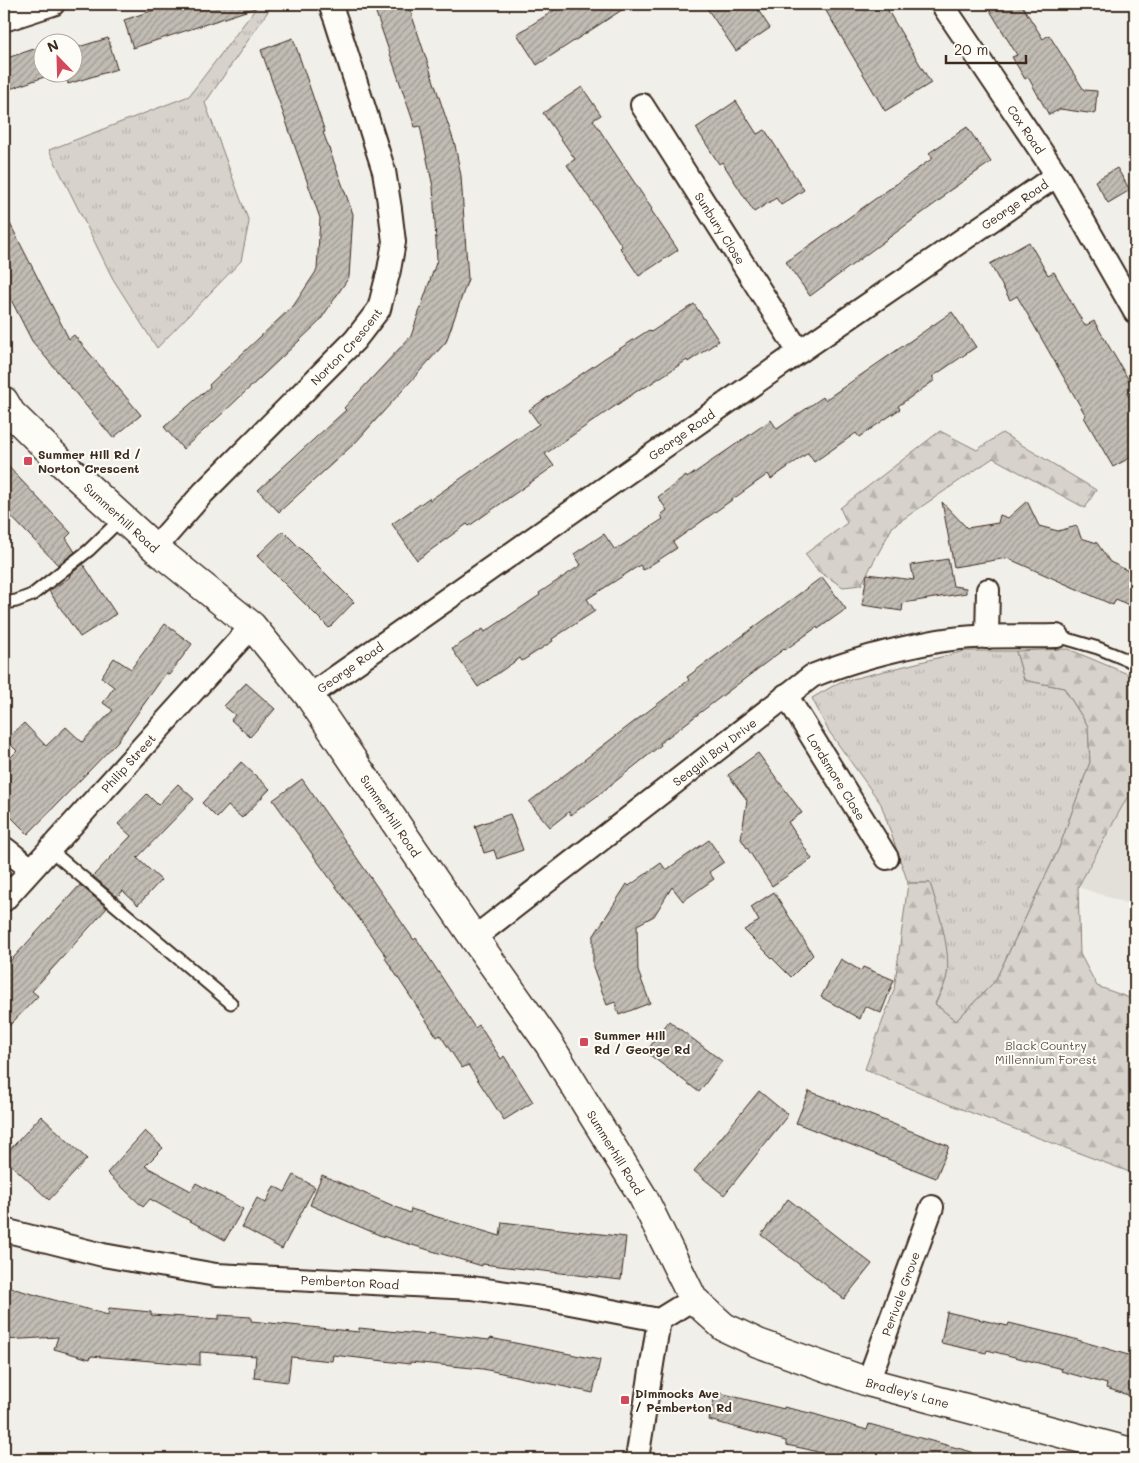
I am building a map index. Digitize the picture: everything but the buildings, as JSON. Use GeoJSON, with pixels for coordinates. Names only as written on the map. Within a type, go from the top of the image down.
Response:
{"type":"FeatureCollection","features":[{"type":"Feature","properties":{"kind":"main road","name":"Summerhill Road"},"geometry":{"type":"LineString","coordinates":[[4,401],[11,413],[63,464],[155,548],[252,626],[309,696],[474,938],[549,1044],[638,1188],[693,1299]]}},
{"type":"Feature","properties":{"kind":"main road","name":"Bradley's Lane"},"geometry":{"type":"LineString","coordinates":[[693,1299],[724,1327],[758,1343],[868,1382],[1135,1453]]}},
{"type":"Feature","properties":{"kind":"street"},"geometry":{"type":"LineString","coordinates":[[4,20],[53,4]]}},
{"type":"Feature","properties":{"kind":"street","name":"Norton Crescent"},"geometry":{"type":"LineString","coordinates":[[155,548],[203,493],[355,340],[379,309],[394,242],[384,171],[330,4]]}},
{"type":"Feature","properties":{"kind":"street","name":"Cox Road"},"geometry":{"type":"LineString","coordinates":[[942,4],[1057,175],[1135,312]]}},
{"type":"Feature","properties":{"kind":"street","name":"Sunbury Close"},"geometry":{"type":"LineString","coordinates":[[642,105],[799,352]]}},
{"type":"Feature","properties":{"kind":"street","name":"George Road"},"geometry":{"type":"LineString","coordinates":[[309,696],[799,352],[1057,175]]}},
{"type":"Feature","properties":{"kind":"street"},"geometry":{"type":"LineString","coordinates":[[987,637],[988,590]]}},
{"type":"Feature","properties":{"kind":"street","name":"Philip Street"},"geometry":{"type":"LineString","coordinates":[[4,900],[252,626]]}},
{"type":"Feature","properties":{"kind":"street","name":"Seagull Bay Drive"},"geometry":{"type":"LineString","coordinates":[[474,938],[812,676],[847,663],[939,641],[987,637],[1057,636]]}},
{"type":"Feature","properties":{"kind":"street","name":"Lordsmore Close"},"geometry":{"type":"LineString","coordinates":[[786,695],[887,858]]}},
{"type":"Feature","properties":{"kind":"street"},"geometry":{"type":"LineString","coordinates":[[4,848],[31,869]]}},
{"type":"Feature","properties":{"kind":"street","name":"Perivale Grove"},"geometry":{"type":"LineString","coordinates":[[868,1382],[932,1207]]}},
{"type":"Feature","properties":{"kind":"street","name":"Pemberton Road"},"geometry":{"type":"LineString","coordinates":[[4,1230],[102,1254],[216,1275],[472,1288],[549,1299],[659,1320]]}},
{"type":"Feature","properties":{"kind":"street"},"geometry":{"type":"LineString","coordinates":[[637,1459],[659,1320],[693,1299]]}},
{"type":"Feature","properties":{"kind":"lane"},"geometry":{"type":"LineString","coordinates":[[4,603],[16,602],[32,594],[89,550],[122,518]]}},
{"type":"Feature","properties":{"kind":"lane"},"geometry":{"type":"LineString","coordinates":[[1057,636],[1098,648],[1135,663]]}},
{"type":"Feature","properties":{"kind":"lane"},"geometry":{"type":"LineString","coordinates":[[49,849],[231,1003]]}},
{"type":"Feature","properties":{"kind":"shaded area"},"geometry":{"type":"Polygon","coordinates":[[[1135,783],[1135,906],[1078,887],[1135,783]]]}},
{"type":"Feature","properties":{"kind":"green space"},"geometry":{"type":"Polygon","coordinates":[[[259,4],[273,4],[205,103],[249,222],[241,261],[157,348],[113,279],[49,150],[189,96],[259,4]]]}},
{"type":"Feature","properties":{"kind":"green space"},"geometry":{"type":"Polygon","coordinates":[[[940,431],[977,450],[1002,433],[1096,490],[1085,508],[993,458],[893,526],[861,585],[843,587],[818,571],[805,554],[847,523],[840,508],[940,431]]]}},
{"type":"Feature","properties":{"kind":"green space","name":"Black Country Millennium Forest"},"geometry":{"type":"Polygon","coordinates":[[[1068,649],[1135,677],[1135,783],[1078,887],[1080,954],[1097,986],[1135,1000],[1135,1174],[948,1104],[865,1069],[894,990],[908,883],[930,883],[946,944],[948,969],[945,982],[935,1004],[956,1021],[995,981],[1059,848],[1090,762],[1088,726],[1064,688],[1024,680],[1016,651],[1068,649]]]}},
{"type":"Feature","properties":{"kind":"green space"},"geometry":{"type":"Polygon","coordinates":[[[965,651],[1016,651],[1024,680],[1064,688],[1088,726],[1090,762],[1059,848],[995,981],[956,1021],[935,1004],[946,979],[947,957],[943,931],[930,883],[908,883],[881,804],[828,730],[812,698],[840,682],[965,651]]]}},
{"type":"Feature","properties":{"kind":"place","name":"Summer Hill Rd / Norton Crescent"},"geometry":{"type":"Point","coordinates":[28,461]}},
{"type":"Feature","properties":{"kind":"place","name":"Summer Hill Rd / George Rd"},"geometry":{"type":"Point","coordinates":[584,1042]}},
{"type":"Feature","properties":{"kind":"place","name":"Dimmocks Ave / Pemberton Rd"},"geometry":{"type":"Point","coordinates":[625,1400]}}]}
